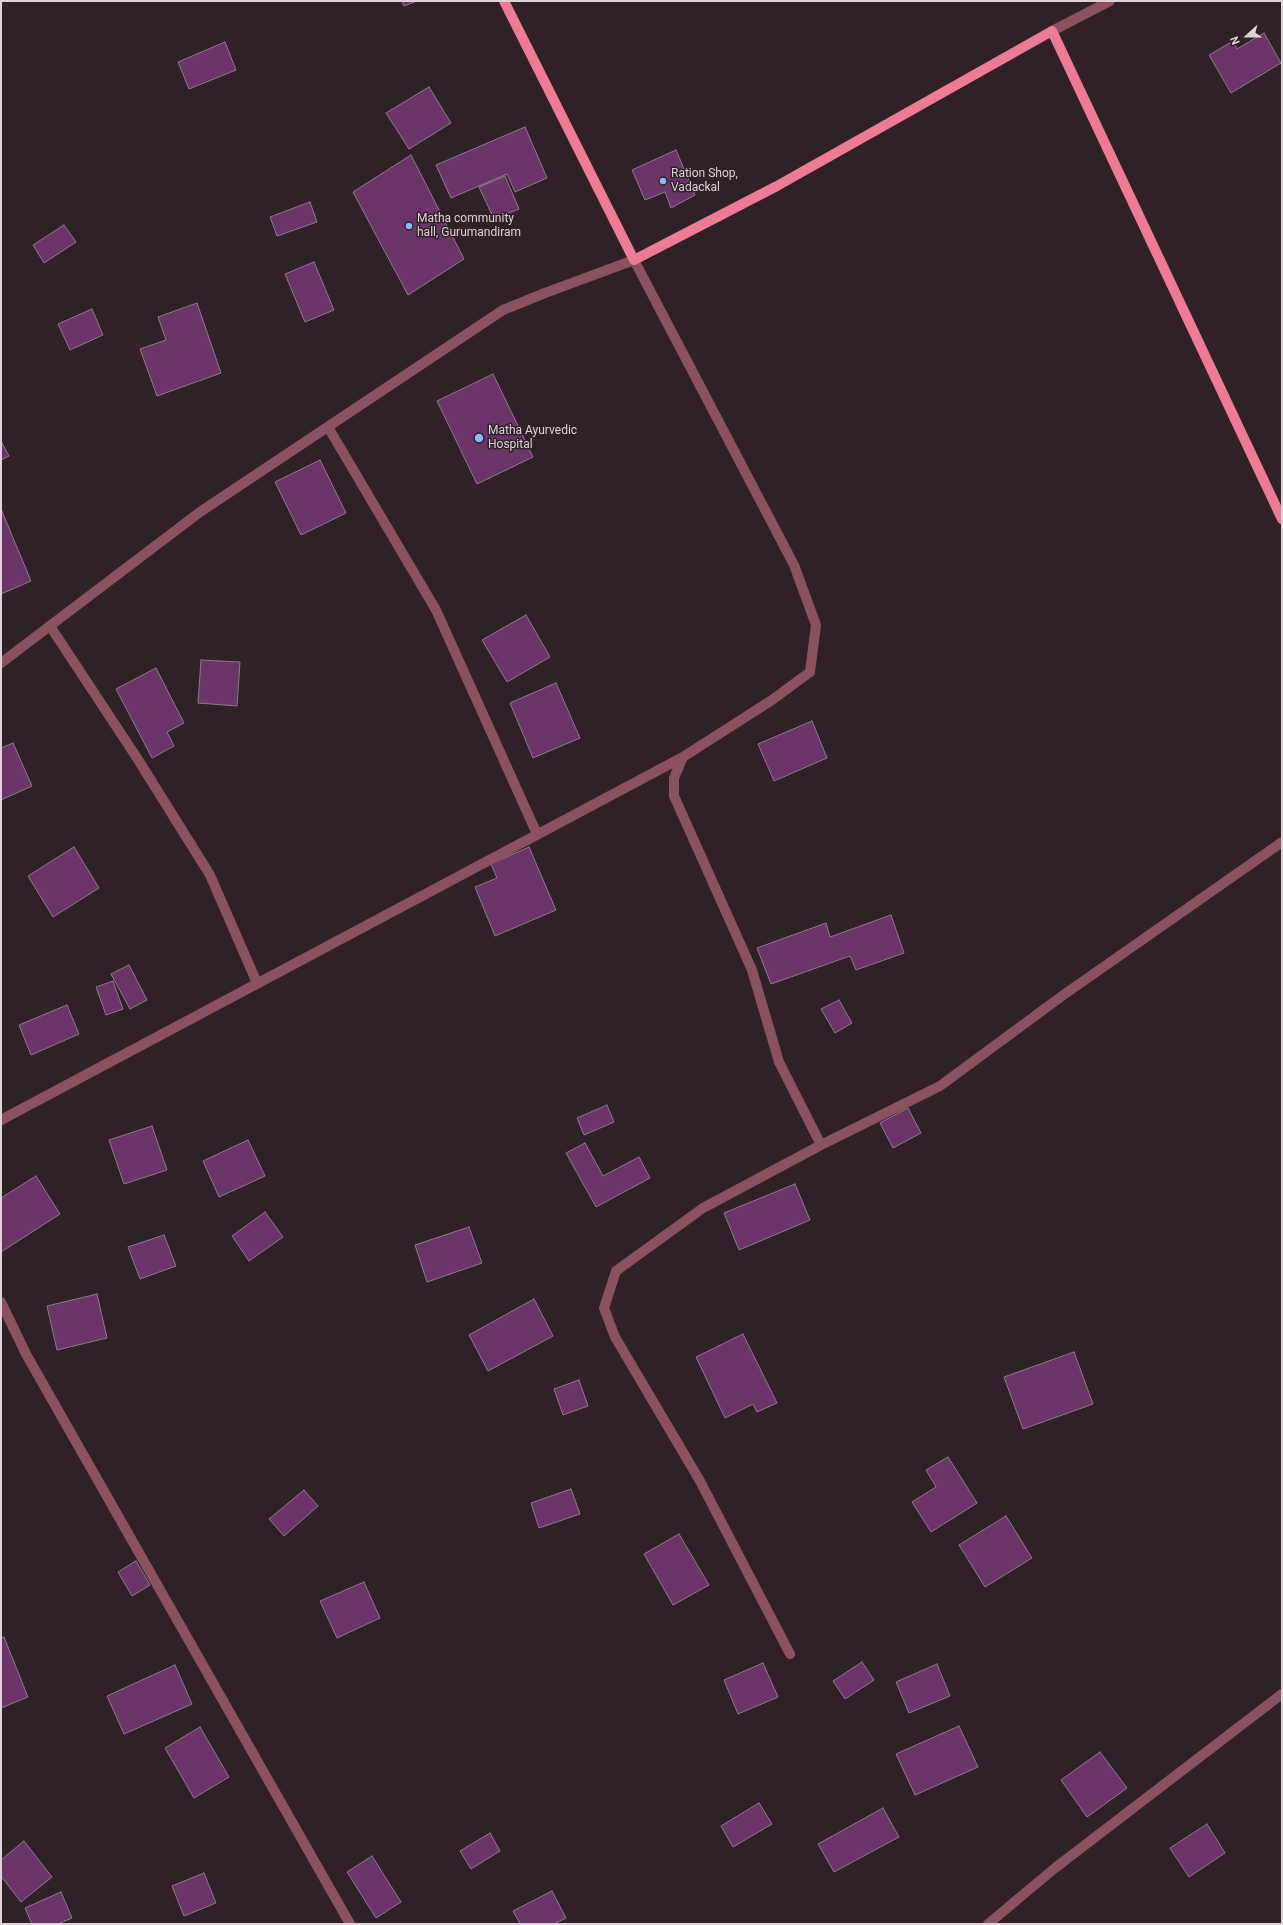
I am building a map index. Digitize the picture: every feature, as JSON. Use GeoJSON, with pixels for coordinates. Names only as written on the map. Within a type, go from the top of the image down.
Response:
{"type":"FeatureCollection","features":[{"type":"Feature","properties":{"kind":"main road"},"geometry":{"type":"LineString","coordinates":[[504,1],[634,260],[777,186],[1052,31],[1279,505],[1282,519]]}},
{"type":"Feature","properties":{"kind":"street"},"geometry":{"type":"LineString","coordinates":[[1052,31],[1110,1]]}},
{"type":"Feature","properties":{"kind":"street"},"geometry":{"type":"LineString","coordinates":[[1,663],[200,512],[503,310],[634,260],[794,565],[816,625],[810,672],[772,700],[683,757],[1,1120]]}},
{"type":"Feature","properties":{"kind":"street"},"geometry":{"type":"LineString","coordinates":[[328,427],[436,610],[537,834]]}},
{"type":"Feature","properties":{"kind":"street"},"geometry":{"type":"LineString","coordinates":[[50,626],[137,758],[210,875],[257,983]]}},
{"type":"Feature","properties":{"kind":"street"},"geometry":{"type":"LineString","coordinates":[[683,757],[674,778],[674,796],[752,970],[779,1062],[821,1146]]}},
{"type":"Feature","properties":{"kind":"street"},"geometry":{"type":"LineString","coordinates":[[790,1654],[700,1481],[615,1337],[604,1308],[616,1271],[703,1208],[940,1086],[1062,996],[1282,842]]}},
{"type":"Feature","properties":{"kind":"street"},"geometry":{"type":"LineString","coordinates":[[1,1302],[26,1354],[350,1924]]}},
{"type":"Feature","properties":{"kind":"street"},"geometry":{"type":"LineString","coordinates":[[988,1924],[1055,1868],[1282,1694]]}},
{"type":"Feature","properties":{"kind":"building"},"geometry":{"type":"Polygon","coordinates":[[[402,1],[417,1],[404,6],[402,1]]]}},
{"type":"Feature","properties":{"kind":"building"},"geometry":{"type":"Polygon","coordinates":[[[1264,33],[1281,63],[1231,93],[1209,55],[1233,41],[1237,49],[1264,33]]]}},
{"type":"Feature","properties":{"kind":"building"},"geometry":{"type":"Polygon","coordinates":[[[225,42],[236,70],[189,89],[178,62],[225,42]]]}},
{"type":"Feature","properties":{"kind":"building"},"geometry":{"type":"Polygon","coordinates":[[[429,87],[451,123],[409,149],[386,113],[429,87]]]}},
{"type":"Feature","properties":{"kind":"building"},"geometry":{"type":"Polygon","coordinates":[[[525,127],[547,178],[515,192],[507,174],[451,198],[436,165],[525,127]]]}},
{"type":"Feature","properties":{"kind":"building","name":"Ration Shop, Vadackal"},"geometry":{"type":"Polygon","coordinates":[[[676,150],[695,195],[671,208],[665,192],[645,200],[632,170],[676,150]]]}},
{"type":"Feature","properties":{"kind":"building","name":"Matha community hall, Gurumandiram"},"geometry":{"type":"Polygon","coordinates":[[[411,155],[464,259],[408,295],[353,192],[411,155]]]}},
{"type":"Feature","properties":{"kind":"building"},"geometry":{"type":"Polygon","coordinates":[[[505,176],[519,209],[494,219],[479,187],[505,176]]]}},
{"type":"Feature","properties":{"kind":"building"},"geometry":{"type":"Polygon","coordinates":[[[310,202],[317,222],[277,236],[270,217],[310,202]]]}},
{"type":"Feature","properties":{"kind":"building"},"geometry":{"type":"Polygon","coordinates":[[[64,225],[76,242],[44,263],[33,245],[64,225]]]}},
{"type":"Feature","properties":{"kind":"building"},"geometry":{"type":"Polygon","coordinates":[[[314,262],[334,310],[305,322],[285,274],[314,262]]]}},
{"type":"Feature","properties":{"kind":"building"},"geometry":{"type":"Polygon","coordinates":[[[197,303],[221,373],[157,396],[140,349],[166,340],[158,317],[197,303]]]}},
{"type":"Feature","properties":{"kind":"building"},"geometry":{"type":"Polygon","coordinates":[[[92,309],[103,335],[70,350],[58,324],[92,309]]]}},
{"type":"Feature","properties":{"kind":"building"},"geometry":{"type":"Polygon","coordinates":[[[493,374],[533,457],[477,484],[437,401],[493,374]]]}},
{"type":"Feature","properties":{"kind":"building"},"geometry":{"type":"Polygon","coordinates":[[[1,441],[9,456],[1,460],[1,441]]]}},
{"type":"Feature","properties":{"kind":"building"},"geometry":{"type":"Polygon","coordinates":[[[320,460],[346,513],[301,535],[275,482],[320,460]]]}},
{"type":"Feature","properties":{"kind":"building"},"geometry":{"type":"Polygon","coordinates":[[[1,509],[31,581],[1,594],[1,509]]]}},
{"type":"Feature","properties":{"kind":"building"},"geometry":{"type":"Polygon","coordinates":[[[526,615],[550,657],[507,682],[482,640],[526,615]]]}},
{"type":"Feature","properties":{"kind":"building"},"geometry":{"type":"Polygon","coordinates":[[[201,660],[240,662],[237,706],[198,703],[201,660]]]}},
{"type":"Feature","properties":{"kind":"building"},"geometry":{"type":"Polygon","coordinates":[[[156,668],[184,723],[167,732],[174,746],[152,758],[116,689],[156,668]]]}},
{"type":"Feature","properties":{"kind":"building"},"geometry":{"type":"Polygon","coordinates":[[[556,683],[580,738],[533,758],[510,703],[556,683]]]}},
{"type":"Feature","properties":{"kind":"building"},"geometry":{"type":"Polygon","coordinates":[[[812,721],[827,758],[774,781],[758,744],[812,721]]]}},
{"type":"Feature","properties":{"kind":"building"},"geometry":{"type":"Polygon","coordinates":[[[13,743],[32,786],[1,800],[1,748],[13,743]]]}},
{"type":"Feature","properties":{"kind":"building"},"geometry":{"type":"Polygon","coordinates":[[[74,847],[99,888],[53,917],[28,876],[74,847]]]}},
{"type":"Feature","properties":{"kind":"building"},"geometry":{"type":"Polygon","coordinates":[[[529,847],[556,910],[495,936],[475,887],[497,878],[491,864],[529,847]]]}},
{"type":"Feature","properties":{"kind":"building"},"geometry":{"type":"Polygon","coordinates":[[[891,915],[904,953],[856,970],[850,956],[771,984],[757,948],[826,923],[830,937],[891,915]]]}},
{"type":"Feature","properties":{"kind":"building"},"geometry":{"type":"Polygon","coordinates":[[[129,965],[147,1000],[130,1009],[111,974],[129,965]]]}},
{"type":"Feature","properties":{"kind":"building"},"geometry":{"type":"Polygon","coordinates":[[[113,981],[123,1009],[106,1015],[96,987],[113,981]]]}},
{"type":"Feature","properties":{"kind":"building"},"geometry":{"type":"Polygon","coordinates":[[[839,1000],[852,1023],[835,1033],[821,1009],[839,1000]]]}},
{"type":"Feature","properties":{"kind":"building"},"geometry":{"type":"Polygon","coordinates":[[[67,1005],[79,1034],[31,1055],[19,1025],[67,1005]]]}},
{"type":"Feature","properties":{"kind":"building"},"geometry":{"type":"Polygon","coordinates":[[[607,1105],[614,1122],[584,1135],[577,1118],[607,1105]]]}},
{"type":"Feature","properties":{"kind":"building"},"geometry":{"type":"Polygon","coordinates":[[[908,1108],[921,1133],[893,1148],[880,1123],[908,1108]]]}},
{"type":"Feature","properties":{"kind":"building"},"geometry":{"type":"Polygon","coordinates":[[[152,1126],[167,1170],[124,1184],[109,1140],[152,1126]]]}},
{"type":"Feature","properties":{"kind":"building"},"geometry":{"type":"Polygon","coordinates":[[[248,1140],[265,1176],[219,1197],[203,1161],[248,1140]]]}},
{"type":"Feature","properties":{"kind":"building"},"geometry":{"type":"Polygon","coordinates":[[[585,1143],[603,1176],[639,1157],[650,1178],[596,1207],[566,1153],[585,1143]]]}},
{"type":"Feature","properties":{"kind":"building"},"geometry":{"type":"Polygon","coordinates":[[[36,1176],[60,1214],[1,1252],[1,1198],[36,1176]]]}},
{"type":"Feature","properties":{"kind":"building"},"geometry":{"type":"Polygon","coordinates":[[[795,1184],[810,1220],[739,1250],[724,1213],[795,1184]]]}},
{"type":"Feature","properties":{"kind":"building"},"geometry":{"type":"Polygon","coordinates":[[[265,1212],[283,1237],[249,1261],[232,1236],[265,1212]]]}},
{"type":"Feature","properties":{"kind":"building"},"geometry":{"type":"Polygon","coordinates":[[[469,1227],[482,1263],[427,1282],[415,1245],[469,1227]]]}},
{"type":"Feature","properties":{"kind":"building"},"geometry":{"type":"Polygon","coordinates":[[[164,1235],[176,1266],[140,1279],[128,1247],[164,1235]]]}},
{"type":"Feature","properties":{"kind":"building"},"geometry":{"type":"Polygon","coordinates":[[[97,1294],[107,1338],[57,1350],[47,1306],[97,1294]]]}},
{"type":"Feature","properties":{"kind":"building"},"geometry":{"type":"Polygon","coordinates":[[[534,1299],[553,1336],[488,1371],[469,1335],[534,1299]]]}},
{"type":"Feature","properties":{"kind":"building"},"geometry":{"type":"Polygon","coordinates":[[[743,1334],[777,1403],[757,1412],[753,1404],[725,1418],[696,1357],[743,1334]]]}},
{"type":"Feature","properties":{"kind":"building"},"geometry":{"type":"Polygon","coordinates":[[[1074,1352],[1093,1404],[1023,1429],[1004,1377],[1074,1352]]]}},
{"type":"Feature","properties":{"kind":"building"},"geometry":{"type":"Polygon","coordinates":[[[579,1380],[588,1406],[563,1415],[554,1389],[579,1380]]]}},
{"type":"Feature","properties":{"kind":"building"},"geometry":{"type":"Polygon","coordinates":[[[948,1457],[977,1503],[931,1532],[912,1502],[936,1487],[926,1470],[948,1457]]]}},
{"type":"Feature","properties":{"kind":"building"},"geometry":{"type":"Polygon","coordinates":[[[571,1489],[580,1514],[539,1528],[531,1503],[571,1489]]]}},
{"type":"Feature","properties":{"kind":"building"},"geometry":{"type":"Polygon","coordinates":[[[304,1490],[318,1506],[284,1536],[269,1519],[304,1490]]]}},
{"type":"Feature","properties":{"kind":"building"},"geometry":{"type":"Polygon","coordinates":[[[1006,1516],[1032,1558],[985,1587],[959,1545],[1006,1516]]]}},
{"type":"Feature","properties":{"kind":"building"},"geometry":{"type":"Polygon","coordinates":[[[679,1534],[709,1585],[673,1605],[644,1554],[679,1534]]]}},
{"type":"Feature","properties":{"kind":"building"},"geometry":{"type":"Polygon","coordinates":[[[136,1561],[150,1585],[132,1596],[118,1572],[136,1561]]]}},
{"type":"Feature","properties":{"kind":"building"},"geometry":{"type":"Polygon","coordinates":[[[364,1582],[380,1618],[337,1638],[320,1601],[364,1582]]]}},
{"type":"Feature","properties":{"kind":"building"},"geometry":{"type":"Polygon","coordinates":[[[4,1637],[28,1697],[1,1708],[1,1638],[4,1637]]]}},
{"type":"Feature","properties":{"kind":"building"},"geometry":{"type":"Polygon","coordinates":[[[862,1662],[874,1680],[845,1699],[833,1681],[862,1662]]]}},
{"type":"Feature","properties":{"kind":"building"},"geometry":{"type":"Polygon","coordinates":[[[763,1663],[778,1697],[738,1714],[724,1680],[763,1663]]]}},
{"type":"Feature","properties":{"kind":"building"},"geometry":{"type":"Polygon","coordinates":[[[937,1664],[950,1696],[909,1713],[896,1682],[937,1664]]]}},
{"type":"Feature","properties":{"kind":"building"},"geometry":{"type":"Polygon","coordinates":[[[175,1665],[192,1704],[124,1734],[107,1696],[175,1665]]]}},
{"type":"Feature","properties":{"kind":"building"},"geometry":{"type":"Polygon","coordinates":[[[959,1726],[978,1767],[915,1795],[896,1754],[959,1726]]]}},
{"type":"Feature","properties":{"kind":"building"},"geometry":{"type":"Polygon","coordinates":[[[200,1727],[229,1777],[194,1798],[165,1748],[200,1727]]]}},
{"type":"Feature","properties":{"kind":"building"},"geometry":{"type":"Polygon","coordinates":[[[1100,1752],[1127,1788],[1087,1817],[1061,1780],[1100,1752]]]}},
{"type":"Feature","properties":{"kind":"building"},"geometry":{"type":"Polygon","coordinates":[[[759,1803],[772,1824],[733,1847],[721,1826],[759,1803]]]}},
{"type":"Feature","properties":{"kind":"building"},"geometry":{"type":"Polygon","coordinates":[[[883,1808],[899,1837],[834,1872],[818,1844],[883,1808]]]}},
{"type":"Feature","properties":{"kind":"building"},"geometry":{"type":"Polygon","coordinates":[[[1207,1824],[1225,1853],[1189,1877],[1170,1848],[1207,1824]]]}},
{"type":"Feature","properties":{"kind":"building"},"geometry":{"type":"Polygon","coordinates":[[[490,1833],[500,1851],[471,1869],[460,1851],[490,1833]]]}},
{"type":"Feature","properties":{"kind":"building"},"geometry":{"type":"Polygon","coordinates":[[[24,1841],[52,1877],[21,1902],[1,1876],[1,1860],[24,1841]]]}},
{"type":"Feature","properties":{"kind":"building"},"geometry":{"type":"Polygon","coordinates":[[[372,1856],[401,1902],[376,1918],[347,1872],[372,1856]]]}},
{"type":"Feature","properties":{"kind":"building"},"geometry":{"type":"Polygon","coordinates":[[[204,1873],[216,1903],[184,1916],[172,1886],[204,1873]]]}},
{"type":"Feature","properties":{"kind":"building"},"geometry":{"type":"Polygon","coordinates":[[[552,1891],[566,1918],[554,1924],[520,1924],[513,1911],[552,1891]]]}},
{"type":"Feature","properties":{"kind":"building"},"geometry":{"type":"Polygon","coordinates":[[[61,1892],[72,1918],[58,1924],[32,1924],[25,1908],[61,1892]]]}},
{"type":"Feature","properties":{"kind":"place","name":"Ration Shop, Vadackal"},"geometry":{"type":"Point","coordinates":[663,181]}},
{"type":"Feature","properties":{"kind":"place","name":"Matha community hall, Gurumandiram"},"geometry":{"type":"Point","coordinates":[409,226]}},
{"type":"Feature","properties":{"kind":"place","name":"Matha Ayurvedic Hospital"},"geometry":{"type":"Point","coordinates":[479,438]}}]}
